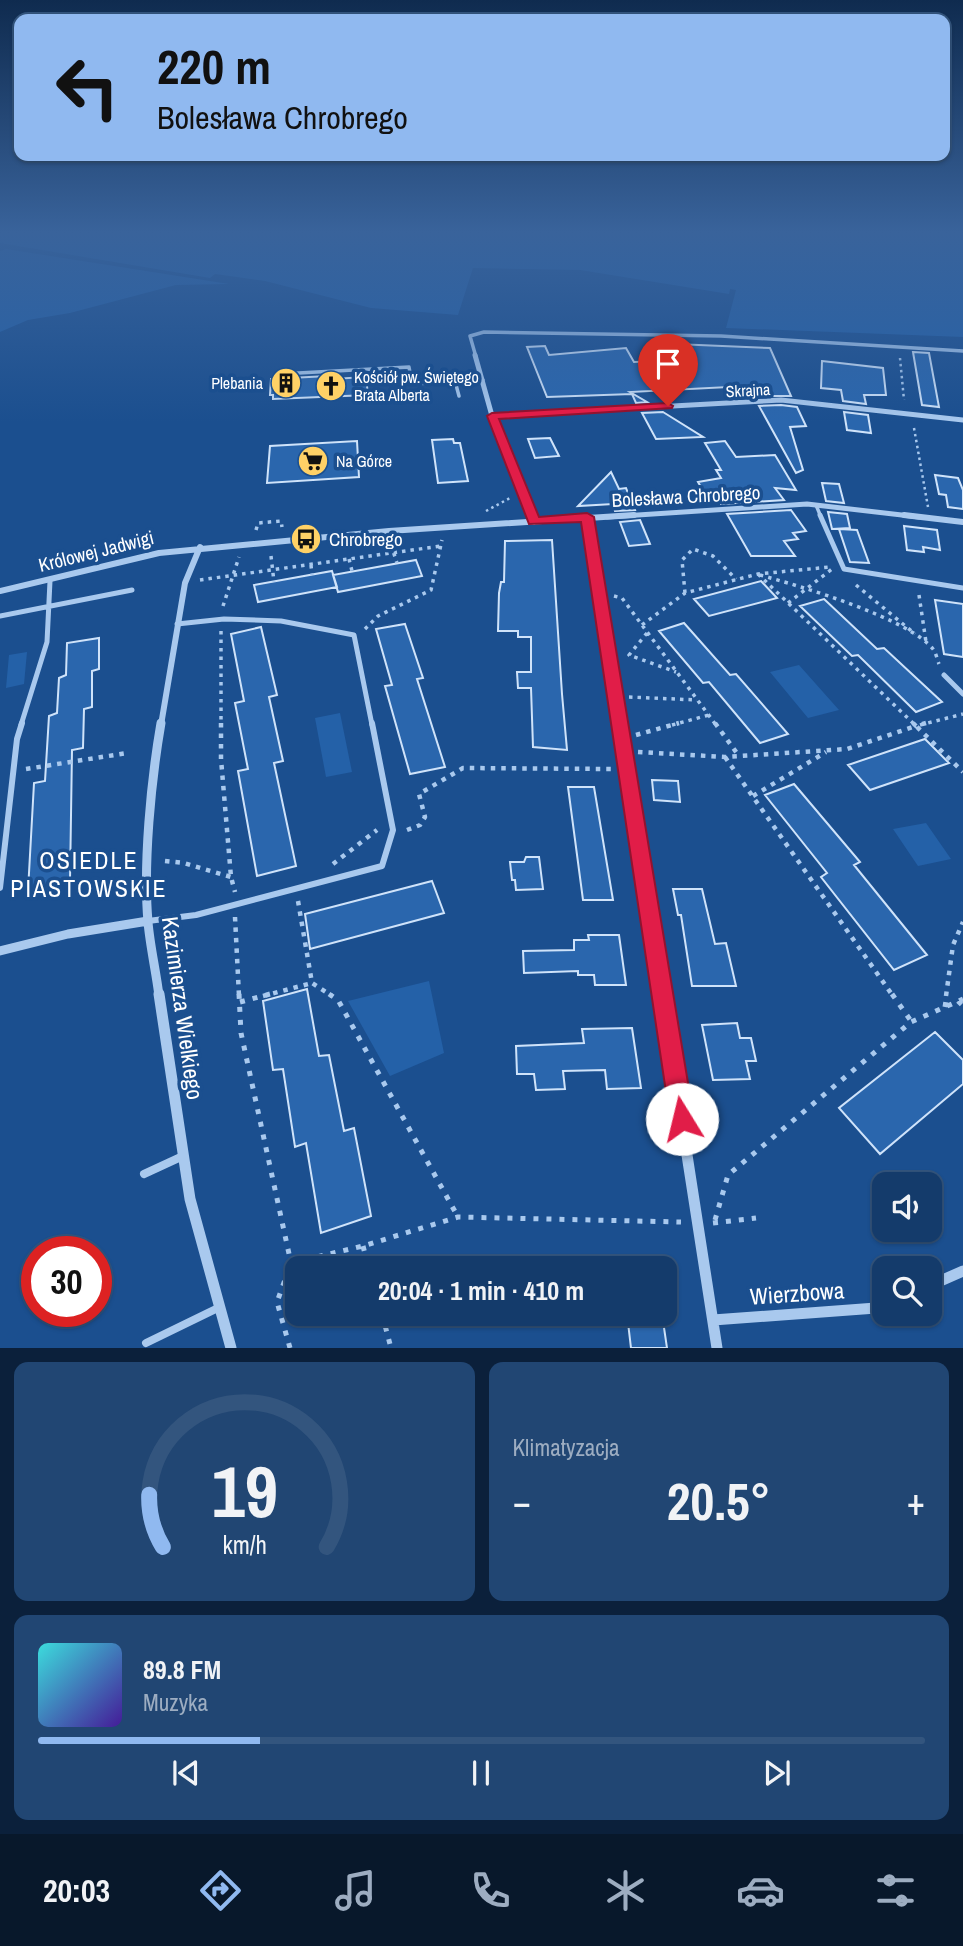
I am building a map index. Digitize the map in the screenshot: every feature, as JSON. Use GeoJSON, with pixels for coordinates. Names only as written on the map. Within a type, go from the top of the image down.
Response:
{"type":"FeatureCollection","features":[{"type":"Feature","properties":{"kind":"street"},"geometry":{"type":"LineString","coordinates":[[534,522],[492,416],[470,336],[484,332],[721,336],[963,351]]}},
{"type":"Feature","properties":{"kind":"street","name":"Skrajna"},"geometry":{"type":"LineString","coordinates":[[492,416],[781,400],[963,419]]}},
{"type":"Feature","properties":{"kind":"street","name":"Bolesława Chrobrego"},"geometry":{"type":"LineString","coordinates":[[200,547],[587,517],[816,505],[963,522]]}},
{"type":"Feature","properties":{"kind":"street"},"geometry":{"type":"LineString","coordinates":[[587,517],[629,769],[717,1348]]}},
{"type":"Feature","properties":{"kind":"street","name":"Królowej Jadwigi"},"geometry":{"type":"LineString","coordinates":[[0,591],[159,553],[200,547]]}},
{"type":"Feature","properties":{"kind":"street","name":"Kazimierza Wielkiego"},"geometry":{"type":"LineString","coordinates":[[200,547],[185,583],[156,752],[148,864],[148,921],[190,1199],[231,1348]]}},
{"type":"Feature","properties":{"kind":"street"},"geometry":{"type":"LineString","coordinates":[[0,951],[68,934],[148,921]]}},
{"type":"Feature","properties":{"kind":"street"},"geometry":{"type":"LineString","coordinates":[[942,1280],[963,1271]]}},
{"type":"Feature","properties":{"kind":"street","name":"Wierzbowa"},"geometry":{"type":"LineString","coordinates":[[713,1320],[872,1308]]}},
{"type":"Feature","properties":{"kind":"lane"},"geometry":{"type":"LineString","coordinates":[[280,374],[409,367],[412,384],[483,380]]}},
{"type":"Feature","properties":{"kind":"lane"},"geometry":{"type":"LineString","coordinates":[[455,382],[459,396]]}},
{"type":"Feature","properties":{"kind":"lane"},"geometry":{"type":"LineString","coordinates":[[816,505],[844,569],[963,588]]}},
{"type":"Feature","properties":{"kind":"lane"},"geometry":{"type":"LineString","coordinates":[[0,888],[18,739],[47,642],[50,580]]}},
{"type":"Feature","properties":{"kind":"lane"},"geometry":{"type":"LineString","coordinates":[[0,616],[132,590]]}},
{"type":"Feature","properties":{"kind":"lane"},"geometry":{"type":"LineString","coordinates":[[148,921],[196,915],[297,893],[382,866],[392,835],[354,635],[281,621],[221,619],[177,624]]}},
{"type":"Feature","properties":{"kind":"lane"},"geometry":{"type":"LineString","coordinates":[[944,675],[963,694]]}},
{"type":"Feature","properties":{"kind":"lane"},"geometry":{"type":"LineString","coordinates":[[144,1174],[183,1156]]}},
{"type":"Feature","properties":{"kind":"lane"},"geometry":{"type":"LineString","coordinates":[[146,1343],[220,1307]]}},
{"type":"Feature","properties":{"kind":"path"},"geometry":{"type":"LineString","coordinates":[[911,414],[928,506]]}},
{"type":"Feature","properties":{"kind":"path"},"geometry":{"type":"LineString","coordinates":[[485,512],[513,496]]}},
{"type":"Feature","properties":{"kind":"path"},"geometry":{"type":"LineString","coordinates":[[236,905],[231,877],[221,759],[221,619],[225,597],[241,552],[236,550],[237,538],[256,533],[258,523],[281,521],[285,531]]}},
{"type":"Feature","properties":{"kind":"path"},"geometry":{"type":"LineString","coordinates":[[389,531],[397,563]]}},
{"type":"Feature","properties":{"kind":"path"},"geometry":{"type":"LineString","coordinates":[[269,542],[274,582]]}},
{"type":"Feature","properties":{"kind":"path"},"geometry":{"type":"LineString","coordinates":[[199,580],[441,546],[431,590],[377,617],[364,630],[354,635]]}},
{"type":"Feature","properties":{"kind":"path"},"geometry":{"type":"LineString","coordinates":[[685,593],[681,560],[692,549],[713,556],[736,579]]}},
{"type":"Feature","properties":{"kind":"path"},"geometry":{"type":"LineString","coordinates":[[349,559],[352,571]]}},
{"type":"Feature","properties":{"kind":"path"},"geometry":{"type":"LineString","coordinates":[[311,565],[312,575]]}},
{"type":"Feature","properties":{"kind":"path"},"geometry":{"type":"LineString","coordinates":[[642,625],[685,593],[758,574],[835,567],[788,603]]}},
{"type":"Feature","properties":{"kind":"path"},"geometry":{"type":"LineString","coordinates":[[758,574],[808,587],[919,638]]}},
{"type":"Feature","properties":{"kind":"path"},"geometry":{"type":"LineString","coordinates":[[758,574],[963,772]]}},
{"type":"Feature","properties":{"kind":"path"},"geometry":{"type":"LineString","coordinates":[[916,581],[927,644]]}},
{"type":"Feature","properties":{"kind":"path"},"geometry":{"type":"LineString","coordinates":[[856,584],[934,651],[944,675]]}},
{"type":"Feature","properties":{"kind":"path"},"geometry":{"type":"LineString","coordinates":[[600,593],[622,598],[739,756]]}},
{"type":"Feature","properties":{"kind":"path"},"geometry":{"type":"LineString","coordinates":[[648,633],[629,654],[677,673]]}},
{"type":"Feature","properties":{"kind":"path"},"geometry":{"type":"LineString","coordinates":[[617,696],[697,700]]}},
{"type":"Feature","properties":{"kind":"path"},"geometry":{"type":"LineString","coordinates":[[626,751],[725,757],[847,749],[963,714]]}},
{"type":"Feature","properties":{"kind":"path"},"geometry":{"type":"LineString","coordinates":[[624,738],[709,715]]}},
{"type":"Feature","properties":{"kind":"path"},"geometry":{"type":"LineString","coordinates":[[753,796],[829,750]]}},
{"type":"Feature","properties":{"kind":"path"},"geometry":{"type":"LineString","coordinates":[[14,771],[127,753]]}},
{"type":"Feature","properties":{"kind":"path"},"geometry":{"type":"LineString","coordinates":[[725,757],[911,1021]]}},
{"type":"Feature","properties":{"kind":"path"},"geometry":{"type":"LineString","coordinates":[[392,835],[420,825],[425,817],[419,794],[463,768],[629,769]]}},
{"type":"Feature","properties":{"kind":"path"},"geometry":{"type":"LineString","coordinates":[[327,869],[378,830],[392,824]]}},
{"type":"Feature","properties":{"kind":"path"},"geometry":{"type":"LineString","coordinates":[[165,860],[231,877]]}},
{"type":"Feature","properties":{"kind":"path"},"geometry":{"type":"LineString","coordinates":[[235,892],[247,890]]}},
{"type":"Feature","properties":{"kind":"path"},"geometry":{"type":"LineString","coordinates":[[285,901],[297,893],[312,983],[338,1000],[458,1217]]}},
{"type":"Feature","properties":{"kind":"path"},"geometry":{"type":"LineString","coordinates":[[235,914],[241,1032],[289,1256]]}},
{"type":"Feature","properties":{"kind":"path"},"geometry":{"type":"LineString","coordinates":[[945,1007],[953,945],[963,922]]}},
{"type":"Feature","properties":{"kind":"path"},"geometry":{"type":"LineString","coordinates":[[240,1002],[312,983]]}},
{"type":"Feature","properties":{"kind":"path"},"geometry":{"type":"LineString","coordinates":[[715,1222],[728,1175],[911,1021],[960,1000],[963,1006]]}},
{"type":"Feature","properties":{"kind":"path"},"geometry":{"type":"LineString","coordinates":[[321,1256],[458,1217],[681,1222],[698,1226],[756,1218]]}},
{"type":"Feature","properties":{"kind":"path"},"geometry":{"type":"LineString","coordinates":[[363,1246],[366,1256]]}},
{"type":"Feature","properties":{"kind":"path"},"geometry":{"type":"LineString","coordinates":[[285,1280],[277,1302],[290,1348]]}},
{"type":"Feature","properties":{"kind":"path"},"geometry":{"type":"LineString","coordinates":[[385,1326],[391,1348]]}},
{"type":"Feature","properties":{"kind":"shaded area"},"geometry":{"type":"Polygon","coordinates":[[[0,296],[135,296],[70,313],[28,320],[0,332],[0,296]]]}},
{"type":"Feature","properties":{"kind":"shaded area"},"geometry":{"type":"Polygon","coordinates":[[[324,296],[464,296],[458,315],[371,308],[324,296]]]}},
{"type":"Feature","properties":{"kind":"shaded area"},"geometry":{"type":"Polygon","coordinates":[[[734,296],[963,296],[963,337],[726,328],[734,296]]]}},
{"type":"Feature","properties":{"kind":"shaded area"},"geometry":{"type":"Polygon","coordinates":[[[27,652],[24,684],[6,688],[9,655],[27,652]]]}},
{"type":"Feature","properties":{"kind":"shaded area"},"geometry":{"type":"Polygon","coordinates":[[[799,665],[839,710],[808,718],[770,672],[799,665]]]}},
{"type":"Feature","properties":{"kind":"shaded area"},"geometry":{"type":"Polygon","coordinates":[[[340,713],[352,772],[326,777],[315,718],[340,713]]]}},
{"type":"Feature","properties":{"kind":"shaded area"},"geometry":{"type":"Polygon","coordinates":[[[926,823],[951,859],[918,866],[893,829],[926,823]]]}},
{"type":"Feature","properties":{"kind":"shaded area"},"geometry":{"type":"Polygon","coordinates":[[[429,981],[444,1053],[390,1076],[348,1001],[429,981]]]}},
{"type":"Feature","properties":{"kind":"building"},"geometry":{"type":"Polygon","coordinates":[[[662,339],[675,344],[770,348],[791,396],[754,396],[748,386],[630,392],[647,402],[636,403],[632,394],[547,397],[527,347],[545,346],[549,355],[626,348],[634,362],[664,361],[662,339]]]}},
{"type":"Feature","properties":{"kind":"building"},"geometry":{"type":"Polygon","coordinates":[[[913,352],[929,353],[939,407],[922,405],[913,352]]]}},
{"type":"Feature","properties":{"kind":"building"},"geometry":{"type":"Polygon","coordinates":[[[822,361],[883,368],[886,395],[864,395],[866,404],[843,401],[841,390],[821,388],[822,361]]]}},
{"type":"Feature","properties":{"kind":"building","name":"Kościół pw. Świętego Brata Alberta"},"geometry":{"type":"Polygon","coordinates":[[[328,376],[332,379],[366,377],[368,395],[273,399],[273,395],[270,395],[271,379],[328,376]]]}},
{"type":"Feature","properties":{"kind":"building"},"geometry":{"type":"Polygon","coordinates":[[[759,406],[797,407],[806,426],[790,427],[803,470],[796,473],[759,406]]]}},
{"type":"Feature","properties":{"kind":"building"},"geometry":{"type":"Polygon","coordinates":[[[663,412],[703,437],[656,439],[642,413],[663,412]]]}},
{"type":"Feature","properties":{"kind":"building"},"geometry":{"type":"Polygon","coordinates":[[[844,412],[868,415],[871,433],[847,430],[844,412]]]}},
{"type":"Feature","properties":{"kind":"building"},"geometry":{"type":"Polygon","coordinates":[[[550,438],[559,456],[535,458],[528,439],[550,438]]]}},
{"type":"Feature","properties":{"kind":"building"},"geometry":{"type":"Polygon","coordinates":[[[453,439],[454,443],[460,443],[468,481],[438,483],[432,440],[453,439]]]}},
{"type":"Feature","properties":{"kind":"building","name":"Na Górce"},"geometry":{"type":"Polygon","coordinates":[[[357,441],[359,477],[267,483],[270,446],[357,441]]]}},
{"type":"Feature","properties":{"kind":"building"},"geometry":{"type":"Polygon","coordinates":[[[725,441],[736,457],[775,455],[796,490],[775,488],[784,500],[721,504],[718,498],[708,499],[698,482],[721,478],[716,470],[721,470],[705,443],[725,441]]]}},
{"type":"Feature","properties":{"kind":"building"},"geometry":{"type":"Polygon","coordinates":[[[611,472],[619,489],[626,488],[635,510],[615,511],[613,504],[578,506],[611,472]]]}},
{"type":"Feature","properties":{"kind":"building"},"geometry":{"type":"Polygon","coordinates":[[[935,475],[958,478],[963,490],[963,509],[948,507],[946,495],[939,494],[935,475]]]}},
{"type":"Feature","properties":{"kind":"building"},"geometry":{"type":"Polygon","coordinates":[[[822,483],[839,484],[844,503],[826,501],[822,483]]]}},
{"type":"Feature","properties":{"kind":"building"},"geometry":{"type":"Polygon","coordinates":[[[791,510],[806,531],[793,533],[798,539],[784,541],[795,556],[751,556],[727,514],[791,510]]]}},
{"type":"Feature","properties":{"kind":"building"},"geometry":{"type":"Polygon","coordinates":[[[828,512],[847,514],[850,528],[832,529],[828,512]]]}},
{"type":"Feature","properties":{"kind":"building"},"geometry":{"type":"Polygon","coordinates":[[[640,520],[650,544],[629,546],[620,522],[640,520]]]}},
{"type":"Feature","properties":{"kind":"building"},"geometry":{"type":"Polygon","coordinates":[[[904,526],[937,530],[940,550],[923,547],[924,552],[907,550],[904,526]]]}},
{"type":"Feature","properties":{"kind":"building"},"geometry":{"type":"Polygon","coordinates":[[[839,529],[857,530],[869,563],[850,562],[839,529]]]}},
{"type":"Feature","properties":{"kind":"building"},"geometry":{"type":"Polygon","coordinates":[[[552,540],[567,750],[533,747],[531,688],[518,688],[517,672],[531,672],[531,637],[518,637],[518,631],[498,631],[499,593],[501,582],[504,582],[505,541],[552,540]]]}},
{"type":"Feature","properties":{"kind":"building"},"geometry":{"type":"Polygon","coordinates":[[[416,560],[422,576],[338,592],[333,575],[416,560]]]}},
{"type":"Feature","properties":{"kind":"building"},"geometry":{"type":"Polygon","coordinates":[[[332,571],[337,587],[258,602],[254,585],[332,571]]]}},
{"type":"Feature","properties":{"kind":"building"},"geometry":{"type":"Polygon","coordinates":[[[761,581],[777,598],[709,616],[694,599],[761,581]]]}},
{"type":"Feature","properties":{"kind":"building"},"geometry":{"type":"Polygon","coordinates":[[[824,599],[877,649],[884,648],[942,702],[916,712],[858,655],[852,656],[800,606],[824,599]]]}},
{"type":"Feature","properties":{"kind":"building"},"geometry":{"type":"Polygon","coordinates":[[[935,600],[963,604],[963,657],[944,654],[935,600]]]}},
{"type":"Feature","properties":{"kind":"building"},"geometry":{"type":"Polygon","coordinates":[[[684,623],[730,675],[736,674],[788,734],[760,743],[709,682],[703,683],[659,631],[684,623]]]}},
{"type":"Feature","properties":{"kind":"building"},"geometry":{"type":"Polygon","coordinates":[[[405,624],[423,678],[417,679],[445,767],[410,774],[385,686],[392,685],[376,629],[405,624]]]}},
{"type":"Feature","properties":{"kind":"building"},"geometry":{"type":"Polygon","coordinates":[[[261,627],[277,695],[269,697],[283,761],[274,763],[296,866],[257,876],[238,771],[248,769],[235,703],[244,701],[231,634],[261,627]]]}},
{"type":"Feature","properties":{"kind":"building"},"geometry":{"type":"Polygon","coordinates":[[[99,638],[99,669],[92,671],[92,707],[84,709],[83,748],[72,750],[70,881],[28,891],[34,783],[45,781],[49,716],[57,713],[59,678],[66,675],[67,643],[99,638]]]}},
{"type":"Feature","properties":{"kind":"building"},"geometry":{"type":"Polygon","coordinates":[[[925,739],[949,763],[870,790],[848,765],[925,739]]]}},
{"type":"Feature","properties":{"kind":"building"},"geometry":{"type":"Polygon","coordinates":[[[652,780],[678,781],[680,802],[654,800],[652,780]]]}},
{"type":"Feature","properties":{"kind":"building"},"geometry":{"type":"Polygon","coordinates":[[[794,784],[860,862],[854,865],[927,955],[894,970],[821,877],[827,873],[765,795],[794,784]]]}},
{"type":"Feature","properties":{"kind":"building"},"geometry":{"type":"Polygon","coordinates":[[[568,787],[594,787],[613,900],[583,900],[568,787]]]}},
{"type":"Feature","properties":{"kind":"building"},"geometry":{"type":"Polygon","coordinates":[[[526,857],[539,857],[543,889],[516,890],[510,862],[524,862],[526,857]]]}},
{"type":"Feature","properties":{"kind":"building"},"geometry":{"type":"Polygon","coordinates":[[[432,881],[444,913],[310,949],[305,914],[432,881]]]}},
{"type":"Feature","properties":{"kind":"building"},"geometry":{"type":"Polygon","coordinates":[[[673,889],[702,889],[715,944],[726,943],[736,986],[692,986],[681,915],[678,915],[673,889]]]}},
{"type":"Feature","properties":{"kind":"building"},"geometry":{"type":"Polygon","coordinates":[[[588,935],[619,935],[626,985],[595,985],[594,975],[578,975],[578,971],[524,973],[523,951],[574,950],[574,940],[589,940],[588,935]]]}},
{"type":"Feature","properties":{"kind":"building"},"geometry":{"type":"Polygon","coordinates":[[[307,989],[319,1056],[329,1055],[344,1131],[354,1128],[371,1216],[321,1233],[306,1143],[295,1147],[283,1069],[273,1070],[263,1001],[307,989]]]}},
{"type":"Feature","properties":{"kind":"building"},"geometry":{"type":"Polygon","coordinates":[[[737,1023],[740,1038],[751,1038],[756,1061],[746,1061],[750,1079],[713,1080],[702,1025],[737,1023]]]}},
{"type":"Feature","properties":{"kind":"building"},"geometry":{"type":"Polygon","coordinates":[[[632,1028],[641,1088],[607,1089],[605,1070],[563,1071],[565,1089],[536,1090],[534,1074],[517,1074],[516,1046],[584,1043],[582,1029],[632,1028]]]}},
{"type":"Feature","properties":{"kind":"building"},"geometry":{"type":"Polygon","coordinates":[[[935,1032],[963,1060],[963,1084],[880,1154],[839,1108],[935,1032]]]}},
{"type":"Feature","properties":{"kind":"building"},"geometry":{"type":"Polygon","coordinates":[[[628,1326],[664,1326],[667,1348],[631,1348],[628,1326]]]}},
{"type":"Feature","properties":{"kind":"place","name":"Plebania"},"geometry":{"type":"Point","coordinates":[286,383]}},
{"type":"Feature","properties":{"kind":"place","name":"Kościół pw. Świętego Brata Alberta"},"geometry":{"type":"Point","coordinates":[331,386]}},
{"type":"Feature","properties":{"kind":"place","name":"Na Górce"},"geometry":{"type":"Point","coordinates":[313,461]}},
{"type":"Feature","properties":{"kind":"place","name":"Chrobrego"},"geometry":{"type":"Point","coordinates":[306,539]}},
{"type":"Feature","properties":{"kind":"district","name":"OSIEDLE PIASTOWSKIE"},"geometry":{"type":"Point","coordinates":[89,874]}},
{"type":"Feature","properties":{"kind":"route"},"geometry":{"type":"LineString","coordinates":[[668,406],[492,416],[534,522],[587,517],[629,769],[682,1119]]}}]}
